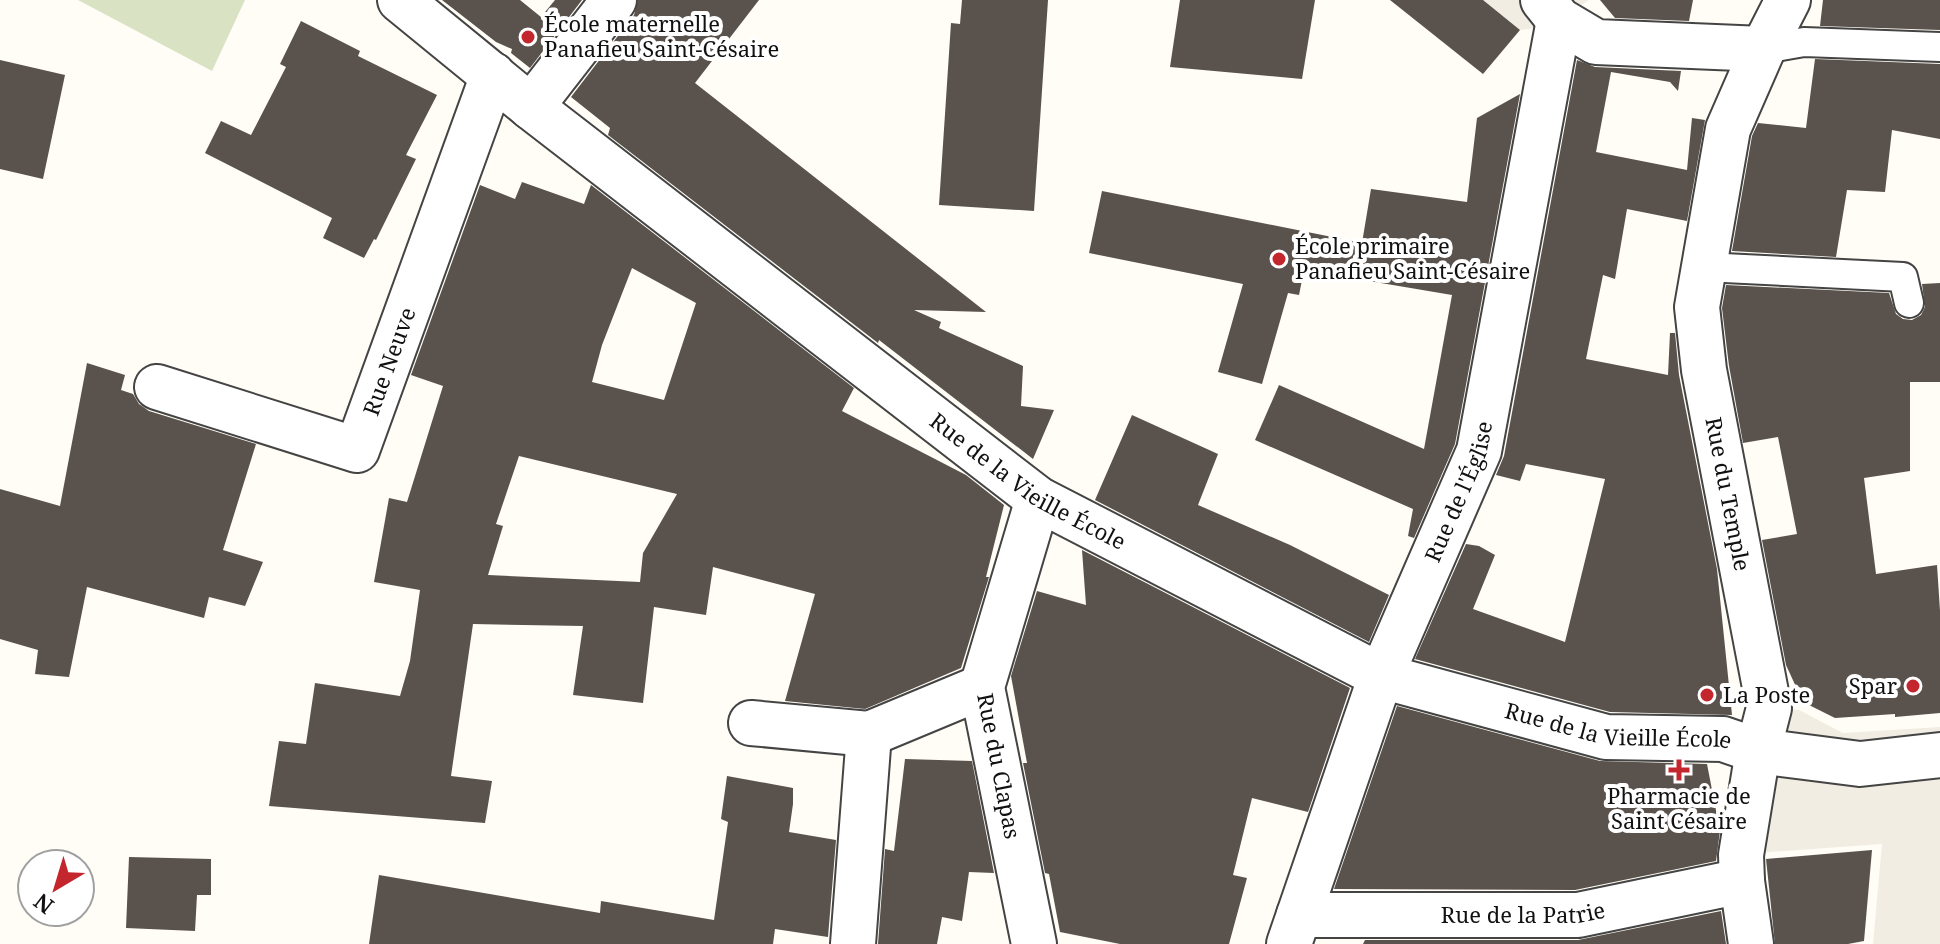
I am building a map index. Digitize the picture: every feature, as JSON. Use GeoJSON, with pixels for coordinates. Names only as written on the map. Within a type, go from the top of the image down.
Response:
{"type":"FeatureCollection","features":[{"type":"Feature","properties":{"kind":"street","name":"Rue de la Vieille École"},"geometry":{"type":"LineString","coordinates":[[400,0],[531,107],[1038,499],[1381,676],[1606,737],[1723,739],[1758,751],[1860,764],[1940,755]]}},
{"type":"Feature","properties":{"kind":"street"},"geometry":{"type":"LineString","coordinates":[[531,107],[614,0]]}},
{"type":"Feature","properties":{"kind":"street","name":"Rue du Temple"},"geometry":{"type":"LineString","coordinates":[[1751,944],[1742,881],[1743,843],[1758,751],[1769,708],[1704,370],[1697,307],[1728,129],[1788,0]]}},
{"type":"Feature","properties":{"kind":"street"},"geometry":{"type":"LineString","coordinates":[[1551,10],[1596,42],[1763,49]]}},
{"type":"Feature","properties":{"kind":"street","name":"Rue de l'Église"},"geometry":{"type":"LineString","coordinates":[[1294,929],[1381,676],[1479,451],[1551,10]]}},
{"type":"Feature","properties":{"kind":"street","name":"Rue Neuve"},"geometry":{"type":"LineString","coordinates":[[157,387],[357,450],[493,75]]}},
{"type":"Feature","properties":{"kind":"street","name":"Rue du Clapas"},"geometry":{"type":"LineString","coordinates":[[1034,944],[982,687],[1038,499]]}},
{"type":"Feature","properties":{"kind":"street"},"geometry":{"type":"LineString","coordinates":[[751,723],[869,734],[982,687]]}},
{"type":"Feature","properties":{"kind":"street"},"geometry":{"type":"LineString","coordinates":[[853,944],[869,734]]}},
{"type":"Feature","properties":{"kind":"street","name":"Rue de la Patrie"},"geometry":{"type":"LineString","coordinates":[[1294,929],[1464,929],[1578,915],[1742,881]]}},
{"type":"Feature","properties":{"kind":"street"},"geometry":{"type":"LineString","coordinates":[[1294,929],[1334,944]]}},
{"type":"Feature","properties":{"kind":"lane"},"geometry":{"type":"LineString","coordinates":[[1763,49],[1804,42],[1940,47]]}},
{"type":"Feature","properties":{"kind":"lane"},"geometry":{"type":"LineString","coordinates":[[1704,267],[1903,277],[1909,303]]}},
{"type":"Feature","properties":{"kind":"green space"},"geometry":{"type":"Polygon","coordinates":[[[78,0],[245,0],[212,71],[78,0]]]}},
{"type":"Feature","properties":{"kind":"shaded area"},"geometry":{"type":"Polygon","coordinates":[[[1483,0],[1589,0],[1559,20],[1520,30],[1483,0]]]}},
{"type":"Feature","properties":{"kind":"shaded area"},"geometry":{"type":"Polygon","coordinates":[[[1769,708],[1799,710],[1843,733],[1940,727],[1940,944],[1873,944],[1882,844],[1756,853],[1769,708]]]}},
{"type":"Feature","properties":{"kind":"building","name":"École maternelle Panafieu Saint-Césaire"},"geometry":{"type":"Polygon","coordinates":[[[442,0],[520,0],[541,17],[555,0],[582,0],[530,68],[511,53],[512,49],[496,42],[442,0]]]}},
{"type":"Feature","properties":{"kind":"building"},"geometry":{"type":"Polygon","coordinates":[[[638,0],[759,0],[695,83],[986,312],[914,310],[941,322],[939,328],[1023,366],[1021,406],[1054,410],[1033,459],[608,135],[610,128],[571,97],[634,15],[638,0]]]}},
{"type":"Feature","properties":{"kind":"building"},"geometry":{"type":"Polygon","coordinates":[[[962,0],[1048,0],[1034,211],[939,205],[951,23],[960,24],[962,0]]]}},
{"type":"Feature","properties":{"kind":"building"},"geometry":{"type":"Polygon","coordinates":[[[1180,0],[1315,0],[1302,79],[1170,67],[1180,0]]]}},
{"type":"Feature","properties":{"kind":"building"},"geometry":{"type":"Polygon","coordinates":[[[1390,0],[1483,0],[1520,30],[1483,74],[1390,0]]]}},
{"type":"Feature","properties":{"kind":"building"},"geometry":{"type":"Polygon","coordinates":[[[1600,0],[1693,0],[1689,21],[1615,18],[1600,0]]]}},
{"type":"Feature","properties":{"kind":"building"},"geometry":{"type":"Polygon","coordinates":[[[1823,0],[1940,0],[1940,30],[1820,26],[1823,0]]]}},
{"type":"Feature","properties":{"kind":"building"},"geometry":{"type":"Polygon","coordinates":[[[301,21],[360,51],[358,56],[437,95],[406,155],[416,159],[364,258],[323,238],[332,218],[205,153],[221,121],[251,135],[286,67],[280,64],[301,21]]]}},
{"type":"Feature","properties":{"kind":"building"},"geometry":{"type":"Polygon","coordinates":[[[1815,59],[1940,64],[1940,139],[1892,130],[1885,192],[1847,190],[1836,257],[1732,251],[1752,136],[1758,123],[1806,128],[1815,59]]]}},
{"type":"Feature","properties":{"kind":"building"},"geometry":{"type":"Polygon","coordinates":[[[0,60],[65,75],[43,179],[0,169],[0,60]]]}},
{"type":"Feature","properties":{"kind":"building"},"geometry":{"type":"Polygon","coordinates":[[[1577,60],[1595,67],[1681,71],[1678,91],[1670,82],[1611,72],[1596,152],[1687,170],[1692,118],[1705,120],[1687,221],[1627,209],[1615,279],[1603,275],[1586,359],[1668,375],[1670,333],[1675,333],[1679,375],[1717,569],[1732,715],[1610,712],[1415,659],[1466,544],[1479,546],[1495,555],[1473,609],[1565,642],[1605,479],[1526,464],[1520,481],[1496,475],[1504,456],[1577,60]]]}},
{"type":"Feature","properties":{"kind":"building"},"geometry":{"type":"Polygon","coordinates":[[[1520,94],[1455,444],[1414,538],[1408,536],[1413,509],[1255,440],[1279,385],[1424,449],[1452,295],[1304,270],[1299,295],[1288,293],[1262,384],[1218,372],[1243,284],[1089,253],[1102,191],[1362,243],[1371,189],[1467,202],[1477,118],[1520,94]]]}},
{"type":"Feature","properties":{"kind":"building"},"geometry":{"type":"Polygon","coordinates":[[[522,182],[584,204],[591,185],[854,388],[842,411],[966,475],[1004,505],[986,577],[989,577],[961,668],[865,709],[785,701],[815,594],[713,567],[706,615],[654,607],[643,703],[573,695],[583,626],[473,624],[451,776],[492,781],[485,823],[269,806],[279,741],[306,744],[315,683],[400,696],[410,661],[420,590],[374,582],[389,498],[407,502],[443,386],[411,375],[480,185],[515,199],[522,182]],[[632,268],[602,345],[592,382],[664,400],[696,303],[632,268]],[[519,456],[496,524],[503,526],[488,575],[640,582],[643,553],[677,494],[519,456]]]}},
{"type":"Feature","properties":{"kind":"building"},"geometry":{"type":"Polygon","coordinates":[[[1940,283],[1940,382],[1910,382],[1910,471],[1864,478],[1876,574],[1937,565],[1940,713],[1835,718],[1803,702],[1786,665],[1762,540],[1797,534],[1778,437],[1743,443],[1722,308],[1726,285],[1889,293],[1896,314],[1912,320],[1921,315],[1925,307],[1922,284],[1940,283]]]}},
{"type":"Feature","properties":{"kind":"building"},"geometry":{"type":"Polygon","coordinates":[[[87,363],[125,375],[121,390],[133,394],[139,404],[149,411],[256,444],[223,550],[263,562],[245,606],[209,597],[204,618],[87,587],[69,677],[35,674],[38,650],[0,639],[0,489],[60,506],[87,363]]]}},
{"type":"Feature","properties":{"kind":"building"},"geometry":{"type":"Polygon","coordinates":[[[1132,415],[1218,454],[1198,505],[1290,545],[1389,595],[1369,642],[1095,500],[1132,415]]]}},
{"type":"Feature","properties":{"kind":"building"},"geometry":{"type":"Polygon","coordinates":[[[1082,550],[1350,688],[1308,812],[1252,798],[1233,875],[1247,878],[1229,944],[1120,944],[1060,932],[1023,763],[1027,763],[1011,676],[1037,591],[1086,605],[1082,550]]]}},
{"type":"Feature","properties":{"kind":"building"},"geometry":{"type":"Polygon","coordinates":[[[1397,706],[1600,761],[1707,764],[1720,831],[1716,861],[1575,890],[1334,889],[1397,706]]]}},
{"type":"Feature","properties":{"kind":"building"},"geometry":{"type":"Polygon","coordinates":[[[905,759],[972,761],[994,873],[969,872],[962,921],[942,917],[937,944],[878,944],[885,849],[894,851],[905,759]]]}},
{"type":"Feature","properties":{"kind":"building"},"geometry":{"type":"Polygon","coordinates":[[[727,776],[793,788],[789,832],[836,840],[828,937],[775,929],[773,944],[369,944],[379,875],[600,913],[601,901],[714,920],[728,822],[721,819],[727,776]]]}},
{"type":"Feature","properties":{"kind":"building"},"geometry":{"type":"Polygon","coordinates":[[[1872,850],[1864,941],[1848,944],[1775,944],[1766,859],[1872,850]]]}},
{"type":"Feature","properties":{"kind":"building"},"geometry":{"type":"Polygon","coordinates":[[[129,857],[211,859],[211,895],[197,895],[195,931],[126,928],[129,857]]]}},
{"type":"Feature","properties":{"kind":"building"},"geometry":{"type":"Polygon","coordinates":[[[1721,911],[1726,944],[1363,944],[1365,940],[1578,940],[1721,911]]]}},
{"type":"Feature","properties":{"kind":"place","name":"École maternelle Panafieu Saint-Césaire"},"geometry":{"type":"Point","coordinates":[528,37]}},
{"type":"Feature","properties":{"kind":"place","name":"École primaire Panafieu Saint-Césaire"},"geometry":{"type":"Point","coordinates":[1279,259]}},
{"type":"Feature","properties":{"kind":"place","name":"Spar"},"geometry":{"type":"Point","coordinates":[1913,686]}},
{"type":"Feature","properties":{"kind":"place","name":"La Poste"},"geometry":{"type":"Point","coordinates":[1707,695]}},
{"type":"Feature","properties":{"kind":"place","name":"Pharmacie de Saint Césaire"},"geometry":{"type":"Point","coordinates":[1679,770]}}]}
